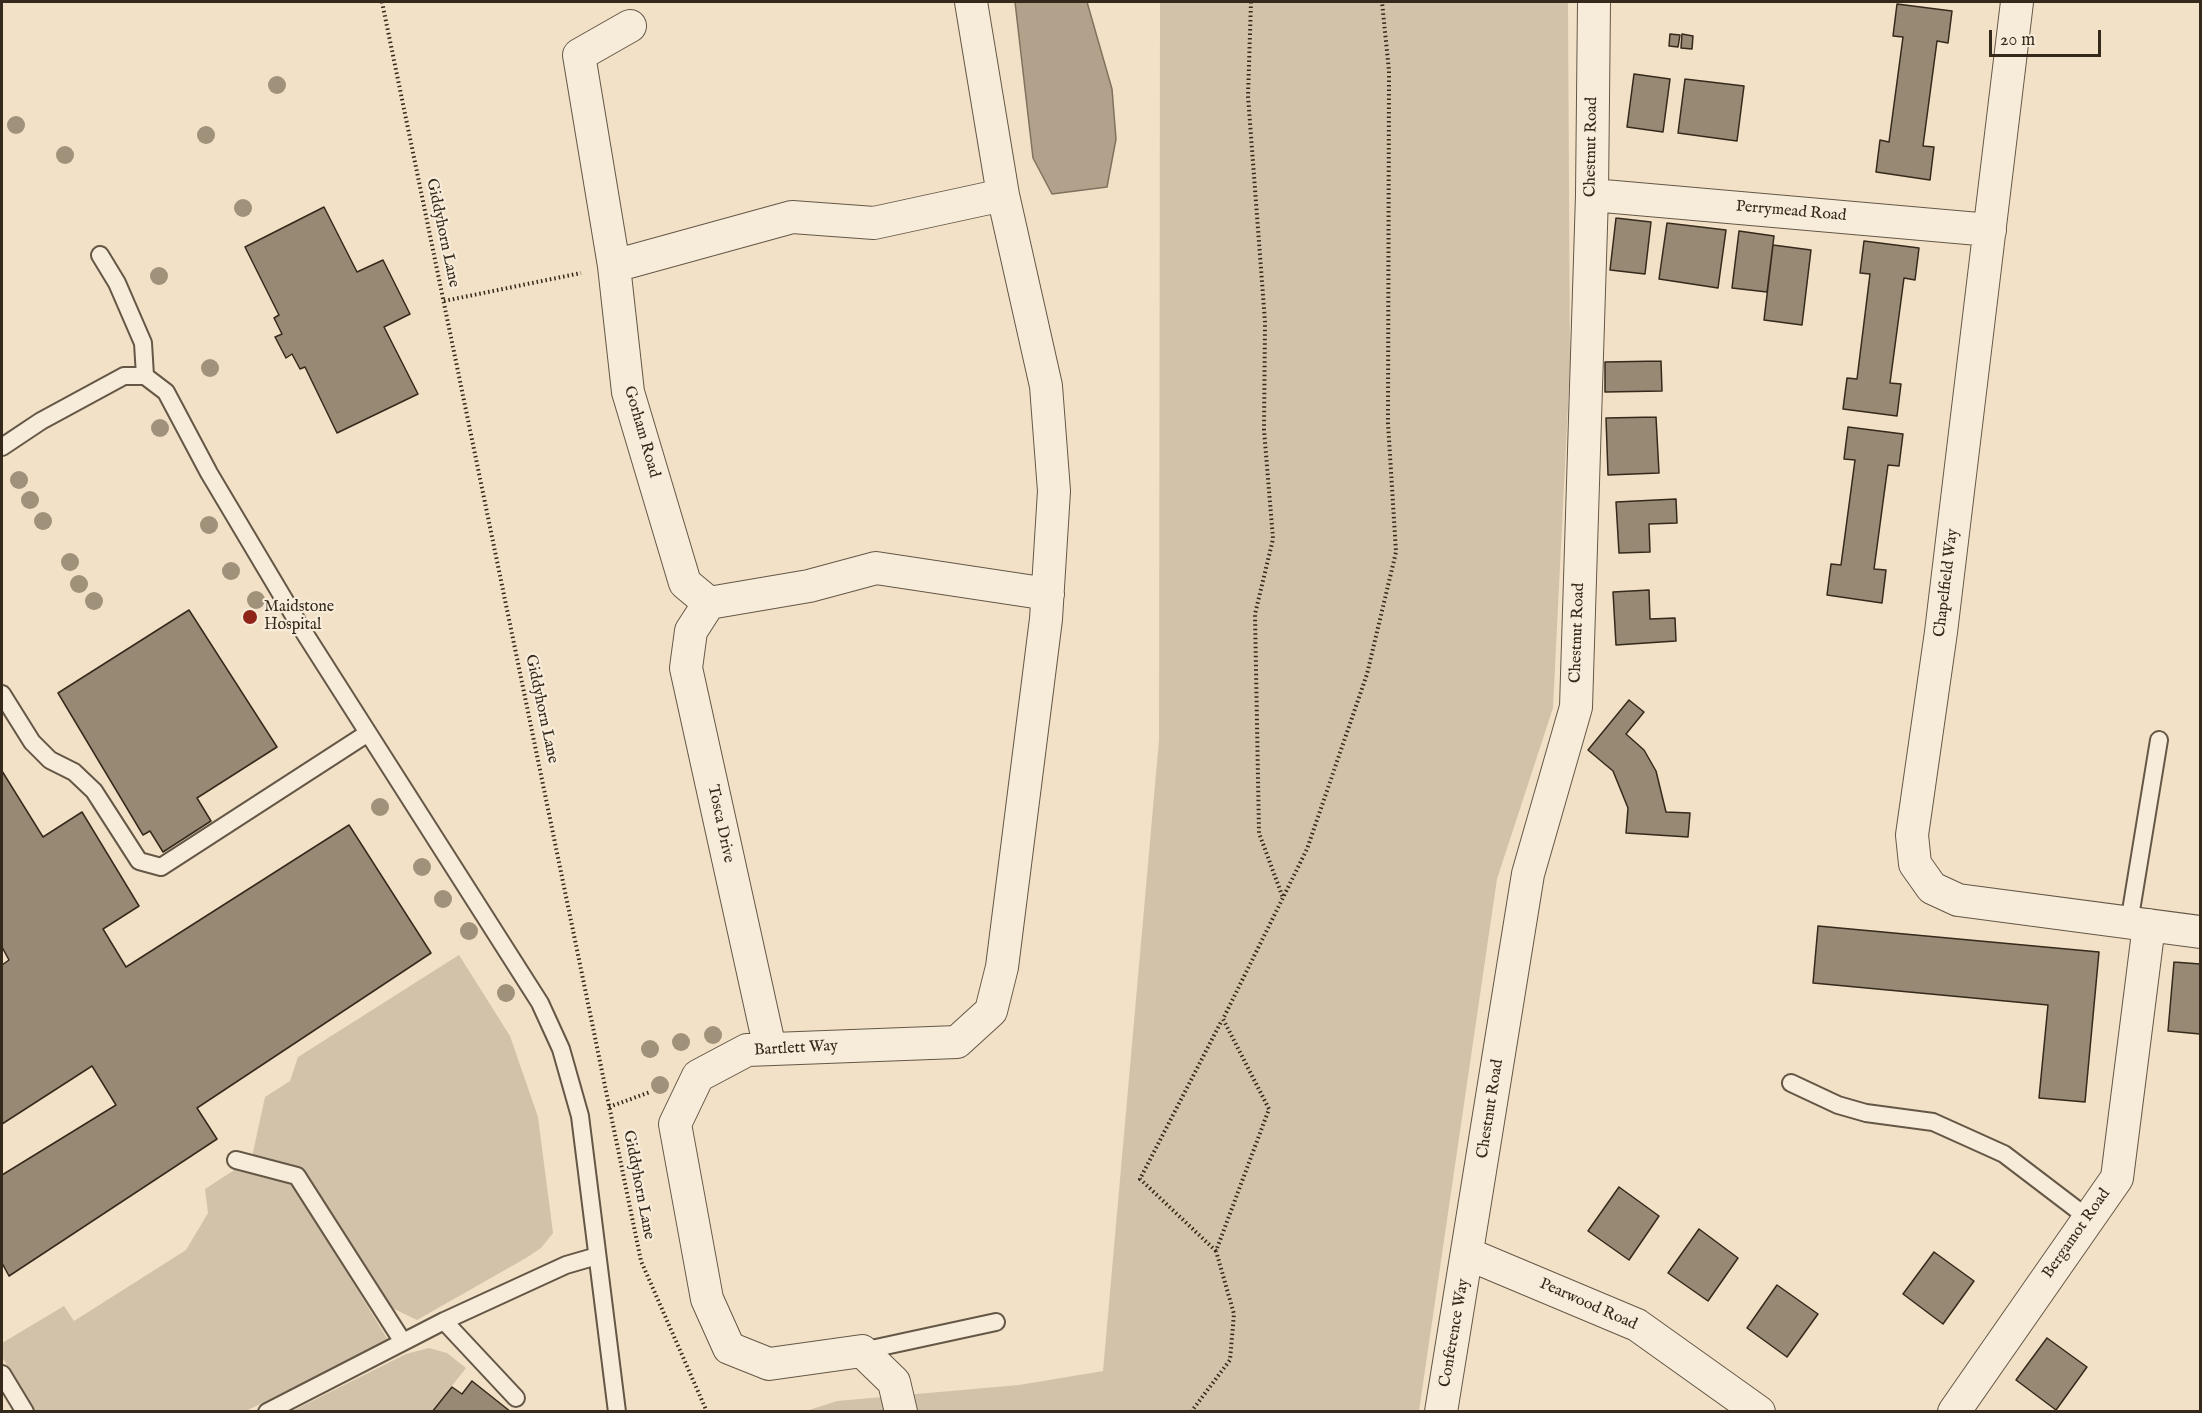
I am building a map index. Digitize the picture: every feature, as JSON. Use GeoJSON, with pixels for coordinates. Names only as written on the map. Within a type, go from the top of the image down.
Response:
{"type":"FeatureCollection","features":[{"type":"Feature","properties":{"kind":"street","name":"Bartlett Way"},"geometry":{"type":"LineString","coordinates":[[862,1351],[770,1364],[729,1348],[707,1299],[675,1124],[698,1076],[747,1050],[957,1042],[992,1011],[1002,967],[1048,594],[1054,491],[1046,386],[1003,195],[971,2]]}},
{"type":"Feature","properties":{"kind":"street","name":"Chestnut Road"},"geometry":{"type":"LineString","coordinates":[[1468,1254],[1528,874],[1576,707],[1592,195],[1594,2]]}},
{"type":"Feature","properties":{"kind":"street","name":"Chapelfield Way"},"geometry":{"type":"LineString","coordinates":[[2017,2],[1941,632],[1912,835],[1915,864],[1932,888],[1958,900],[2200,932]]}},
{"type":"Feature","properties":{"kind":"street","name":"Gorham Road"},"geometry":{"type":"LineString","coordinates":[[630,26],[579,56],[614,266],[628,392],[685,583],[709,603]]}},
{"type":"Feature","properties":{"kind":"street"},"geometry":{"type":"LineString","coordinates":[[614,266],[792,217],[874,223],[1003,195]]}},
{"type":"Feature","properties":{"kind":"street","name":"Perrymead Road"},"geometry":{"type":"LineString","coordinates":[[1592,195],[1990,230]]}},
{"type":"Feature","properties":{"kind":"street"},"geometry":{"type":"LineString","coordinates":[[709,603],[809,586],[876,568],[1048,594]]}},
{"type":"Feature","properties":{"kind":"street","name":"Tosca Drive"},"geometry":{"type":"LineString","coordinates":[[709,603],[691,631],[686,668],[770,1049]]}},
{"type":"Feature","properties":{"kind":"street","name":"Bergamot Road"},"geometry":{"type":"LineString","coordinates":[[1954,1412],[2117,1178],[2139,924]]}},
{"type":"Feature","properties":{"kind":"street","name":"Conference Way"},"geometry":{"type":"LineString","coordinates":[[1441,1412],[1468,1254]]}},
{"type":"Feature","properties":{"kind":"street","name":"Pearwood Road"},"geometry":{"type":"LineString","coordinates":[[1468,1254],[1637,1324],[1759,1412]]}},
{"type":"Feature","properties":{"kind":"street"},"geometry":{"type":"LineString","coordinates":[[862,1351],[894,1382],[901,1412]]}},
{"type":"Feature","properties":{"kind":"lane"},"geometry":{"type":"LineString","coordinates":[[100,255],[117,283],[143,343],[146,376]]}},
{"type":"Feature","properties":{"kind":"lane"},"geometry":{"type":"LineString","coordinates":[[2,447],[41,421],[124,376],[146,376],[166,392],[215,484],[368,733],[540,1003],[561,1049],[580,1116],[617,1412]]}},
{"type":"Feature","properties":{"kind":"lane"},"geometry":{"type":"LineString","coordinates":[[2,694],[32,742],[50,760],[74,772],[94,791],[139,861],[161,867],[368,733]]}},
{"type":"Feature","properties":{"kind":"lane"},"geometry":{"type":"LineString","coordinates":[[2139,924],[2159,740]]}},
{"type":"Feature","properties":{"kind":"lane"},"geometry":{"type":"LineString","coordinates":[[1791,1083],[1838,1105],[1866,1113],[1933,1122],[2004,1154],[2088,1218]]}},
{"type":"Feature","properties":{"kind":"lane"},"geometry":{"type":"LineString","coordinates":[[236,1160],[297,1176],[403,1342]]}},
{"type":"Feature","properties":{"kind":"lane"},"geometry":{"type":"LineString","coordinates":[[267,1412],[444,1321],[566,1265],[597,1256]]}},
{"type":"Feature","properties":{"kind":"lane"},"geometry":{"type":"LineString","coordinates":[[444,1321],[516,1398]]}},
{"type":"Feature","properties":{"kind":"lane"},"geometry":{"type":"LineString","coordinates":[[862,1351],[996,1322]]}},
{"type":"Feature","properties":{"kind":"lane"},"geometry":{"type":"LineString","coordinates":[[2,1374],[25,1412]]}},
{"type":"Feature","properties":{"kind":"path","name":"Giddyhorn Lane"},"geometry":{"type":"LineString","coordinates":[[382,2],[641,1261],[707,1412]]}},
{"type":"Feature","properties":{"kind":"path"},"geometry":{"type":"LineString","coordinates":[[1251,2],[1248,96],[1264,322],[1264,430],[1273,539],[1255,614],[1259,833],[1283,898]]}},
{"type":"Feature","properties":{"kind":"path"},"geometry":{"type":"LineString","coordinates":[[1191,1412],[1230,1360],[1234,1314],[1216,1251],[1140,1179],[1223,1019],[1307,849],[1367,674],[1396,552],[1388,423],[1389,71],[1382,2]]}},
{"type":"Feature","properties":{"kind":"path"},"geometry":{"type":"LineString","coordinates":[[444,301],[614,266]]}},
{"type":"Feature","properties":{"kind":"path"},"geometry":{"type":"LineString","coordinates":[[1216,1251],[1269,1109],[1223,1019]]}},
{"type":"Feature","properties":{"kind":"shaded area"},"geometry":{"type":"Polygon","coordinates":[[[1015,2],[1087,2],[1112,89],[1116,139],[1107,187],[1052,194],[1033,158],[1015,2]]]}},
{"type":"Feature","properties":{"kind":"shaded area"},"geometry":{"type":"Polygon","coordinates":[[[1160,2],[1568,2],[1570,365],[1553,708],[1497,879],[1419,1411],[803,1412],[837,1401],[1019,1385],[1103,1371],[1159,740],[1160,2]]]}},
{"type":"Feature","properties":{"kind":"shaded area"},"geometry":{"type":"Polygon","coordinates":[[[459,955],[510,1036],[538,1117],[553,1233],[541,1248],[526,1258],[417,1320],[388,1306],[302,1170],[252,1157],[265,1097],[290,1081],[298,1057],[459,955]]]}},
{"type":"Feature","properties":{"kind":"shaded area"},"geometry":{"type":"Polygon","coordinates":[[[239,1167],[291,1181],[388,1340],[244,1412],[35,1411],[2,1357],[2,1343],[64,1306],[74,1321],[186,1250],[208,1213],[205,1189],[239,1167]]]}},
{"type":"Feature","properties":{"kind":"shaded area"},"geometry":{"type":"Polygon","coordinates":[[[429,1348],[447,1353],[466,1368],[432,1411],[292,1411],[406,1354],[429,1348]]]}},
{"type":"Feature","properties":{"kind":"building"},"geometry":{"type":"Polygon","coordinates":[[[1897,4],[1952,11],[1948,43],[1937,41],[1923,146],[1934,147],[1930,180],[1876,172],[1880,140],[1889,142],[1903,37],[1893,36],[1897,4]]]}},
{"type":"Feature","properties":{"kind":"building"},"geometry":{"type":"Polygon","coordinates":[[[1670,34],[1680,35],[1678,47],[1669,46],[1670,34]]]}},
{"type":"Feature","properties":{"kind":"building"},"geometry":{"type":"Polygon","coordinates":[[[1682,34],[1693,36],[1692,49],[1681,48],[1682,34]]]}},
{"type":"Feature","properties":{"kind":"building"},"geometry":{"type":"Polygon","coordinates":[[[1634,74],[1670,79],[1663,132],[1627,127],[1634,74]]]}},
{"type":"Feature","properties":{"kind":"building"},"geometry":{"type":"Polygon","coordinates":[[[1685,79],[1744,86],[1737,141],[1678,133],[1685,79]]]}},
{"type":"Feature","properties":{"kind":"building"},"geometry":{"type":"Polygon","coordinates":[[[324,207],[357,272],[383,260],[410,314],[384,327],[418,394],[337,433],[305,367],[300,369],[292,354],[286,358],[275,337],[282,334],[274,318],[279,315],[245,247],[324,207]]]}},
{"type":"Feature","properties":{"kind":"building"},"geometry":{"type":"Polygon","coordinates":[[[1616,218],[1651,222],[1645,274],[1610,270],[1616,218]]]}},
{"type":"Feature","properties":{"kind":"building"},"geometry":{"type":"Polygon","coordinates":[[[1667,223],[1726,230],[1718,288],[1659,279],[1667,223]]]}},
{"type":"Feature","properties":{"kind":"building"},"geometry":{"type":"Polygon","coordinates":[[[1739,231],[1774,236],[1767,292],[1732,288],[1739,231]]]}},
{"type":"Feature","properties":{"kind":"building"},"geometry":{"type":"Polygon","coordinates":[[[1864,241],[1919,248],[1915,280],[1904,278],[1890,383],[1901,384],[1897,416],[1843,409],[1847,378],[1857,379],[1870,274],[1860,273],[1864,241]]]}},
{"type":"Feature","properties":{"kind":"building"},"geometry":{"type":"Polygon","coordinates":[[[1773,245],[1811,250],[1802,325],[1764,320],[1773,245]]]}},
{"type":"Feature","properties":{"kind":"building"},"geometry":{"type":"Polygon","coordinates":[[[1661,361],[1662,391],[1605,392],[1605,362],[1661,361]]]}},
{"type":"Feature","properties":{"kind":"building"},"geometry":{"type":"Polygon","coordinates":[[[1656,417],[1659,473],[1608,475],[1606,418],[1656,417]]]}},
{"type":"Feature","properties":{"kind":"building"},"geometry":{"type":"Polygon","coordinates":[[[1848,427],[1903,434],[1899,466],[1888,465],[1874,569],[1886,570],[1882,603],[1827,595],[1831,564],[1841,565],[1855,460],[1844,459],[1848,427]]]}},
{"type":"Feature","properties":{"kind":"building"},"geometry":{"type":"Polygon","coordinates":[[[1676,499],[1677,523],[1649,524],[1650,552],[1619,553],[1616,502],[1676,499]]]}},
{"type":"Feature","properties":{"kind":"building"},"geometry":{"type":"Polygon","coordinates":[[[1649,590],[1650,619],[1675,618],[1676,641],[1616,645],[1613,592],[1649,590]]]}},
{"type":"Feature","properties":{"kind":"building"},"geometry":{"type":"Polygon","coordinates":[[[189,610],[277,747],[197,798],[211,821],[163,852],[150,831],[143,835],[58,693],[189,610]]]}},
{"type":"Feature","properties":{"kind":"building"},"geometry":{"type":"Polygon","coordinates":[[[1629,700],[1644,712],[1626,734],[1644,750],[1656,771],[1666,812],[1690,813],[1688,837],[1626,833],[1628,808],[1613,771],[1588,750],[1629,700]]]}},
{"type":"Feature","properties":{"kind":"building"},"geometry":{"type":"Polygon","coordinates":[[[2,771],[43,837],[82,812],[139,906],[103,929],[126,967],[349,825],[431,953],[197,1108],[217,1139],[9,1276],[2,1263],[2,1175],[116,1105],[92,1066],[2,1124],[2,965],[9,960],[2,947],[2,771]]]}},
{"type":"Feature","properties":{"kind":"building"},"geometry":{"type":"Polygon","coordinates":[[[1818,926],[2099,952],[2085,1102],[2039,1098],[2048,1005],[1813,983],[1818,926]]]}},
{"type":"Feature","properties":{"kind":"building"},"geometry":{"type":"Polygon","coordinates":[[[2174,962],[2200,964],[2200,1034],[2168,1031],[2174,962]]]}},
{"type":"Feature","properties":{"kind":"building"},"geometry":{"type":"Polygon","coordinates":[[[1619,1187],[1659,1216],[1629,1260],[1588,1231],[1619,1187]]]}},
{"type":"Feature","properties":{"kind":"building"},"geometry":{"type":"Polygon","coordinates":[[[1699,1229],[1738,1258],[1708,1301],[1668,1273],[1699,1229]]]}},
{"type":"Feature","properties":{"kind":"building"},"geometry":{"type":"Polygon","coordinates":[[[1934,1252],[1974,1281],[1943,1324],[1903,1294],[1934,1252]]]}},
{"type":"Feature","properties":{"kind":"building"},"geometry":{"type":"Polygon","coordinates":[[[1777,1285],[1818,1314],[1787,1357],[1747,1328],[1777,1285]]]}},
{"type":"Feature","properties":{"kind":"building"},"geometry":{"type":"Polygon","coordinates":[[[2047,1338],[2087,1367],[2056,1410],[2016,1380],[2047,1338]]]}},
{"type":"Feature","properties":{"kind":"building"},"geometry":{"type":"Polygon","coordinates":[[[472,1381],[511,1412],[432,1412],[452,1387],[462,1394],[472,1381]]]}},
{"type":"Feature","properties":{"kind":"place","name":"Maidstone Hospital"},"geometry":{"type":"Point","coordinates":[250,617]}}]}
